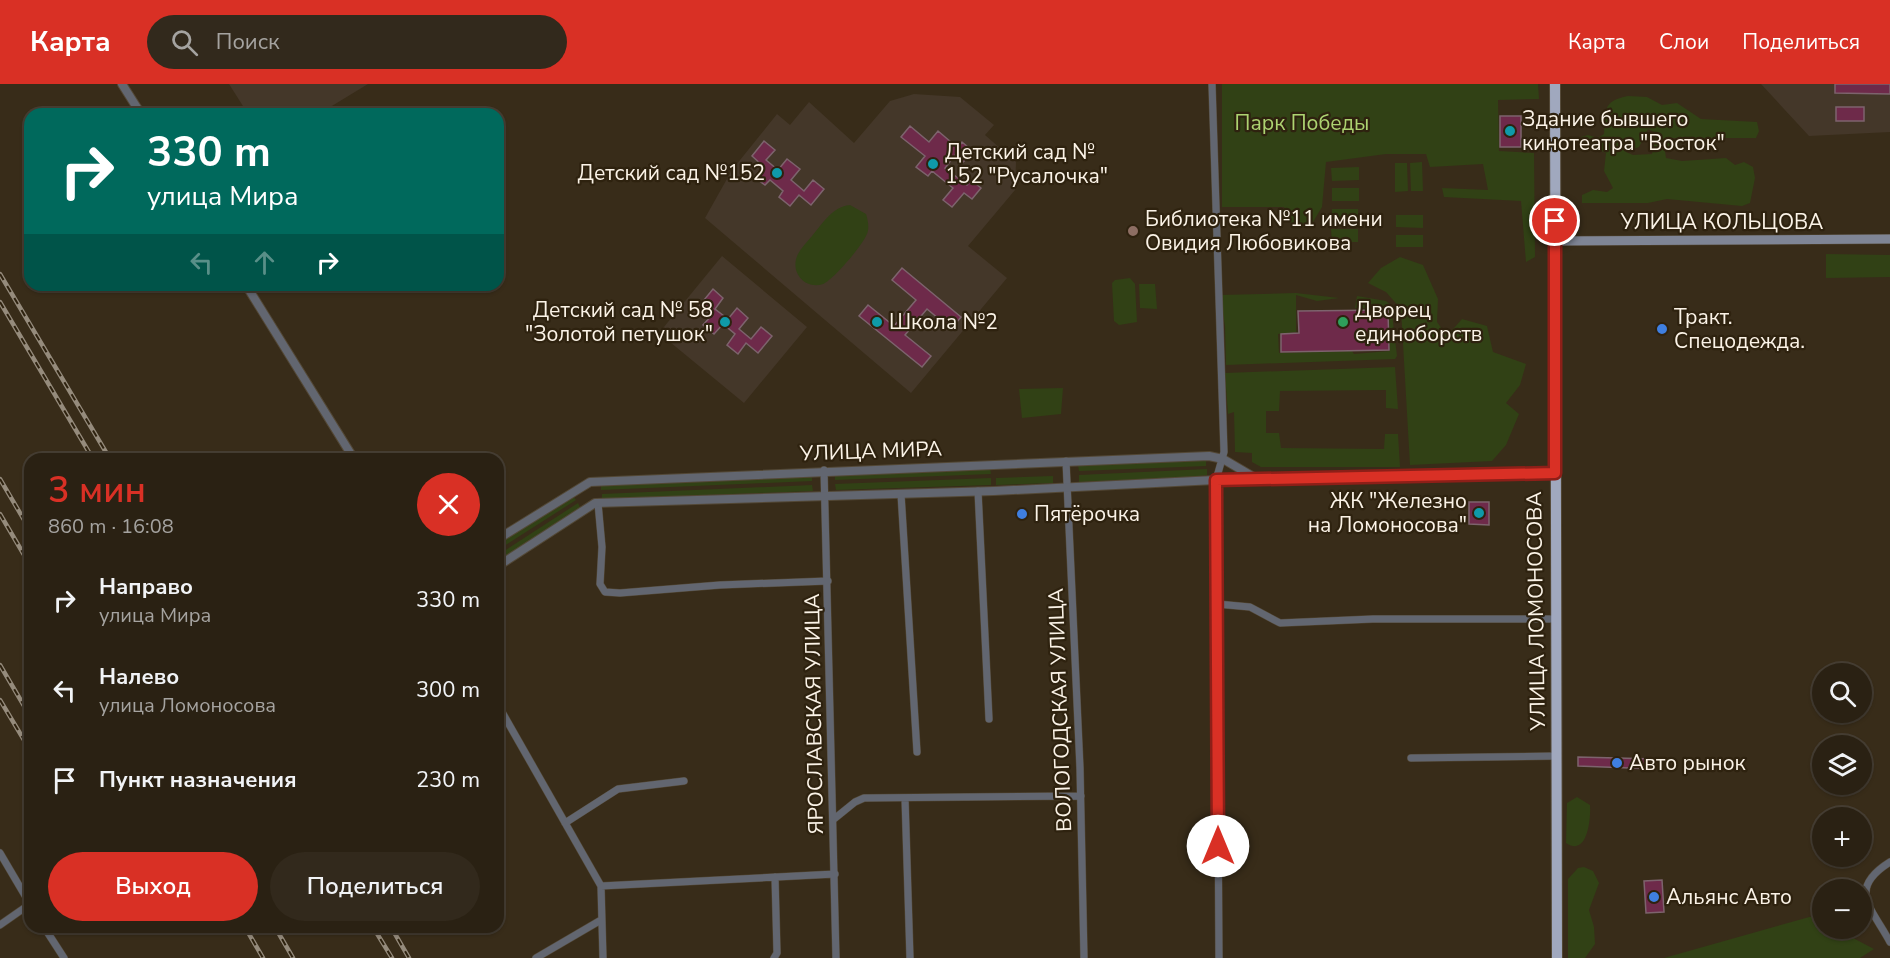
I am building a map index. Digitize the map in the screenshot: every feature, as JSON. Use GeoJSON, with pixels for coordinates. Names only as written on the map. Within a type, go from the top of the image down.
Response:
{"type":"FeatureCollection","features":[{"type":"Feature","properties":{"kind":"highway","name":"УЛИЦА ЛОМОНОСОВА"},"geometry":{"type":"LineString","coordinates":[[1555,84],[1557,958]]}},
{"type":"Feature","properties":{"kind":"main road","name":"УЛИЦА КОЛЬЦОВА"},"geometry":{"type":"LineString","coordinates":[[1555,240],[1890,239]]}},
{"type":"Feature","properties":{"kind":"street"},"geometry":{"type":"LineString","coordinates":[[122,84],[137,108]]}},
{"type":"Feature","properties":{"kind":"street"},"geometry":{"type":"LineString","coordinates":[[1212,84],[1223,459],[1216,480],[1219,958]]}},
{"type":"Feature","properties":{"kind":"street"},"geometry":{"type":"LineString","coordinates":[[250,291],[350,453]]}},
{"type":"Feature","properties":{"kind":"street","name":"УЛИЦА МИРА"},"geometry":{"type":"LineString","coordinates":[[504,535],[590,482],[824,470],[1209,456],[1223,459],[1241,473],[1255,477]]}},
{"type":"Feature","properties":{"kind":"street","name":"ВОЛОГОДСКАЯ УЛИЦА"},"geometry":{"type":"LineString","coordinates":[[1066,461],[1081,796],[1084,958]]}},
{"type":"Feature","properties":{"kind":"street","name":"ЯРОСЛАВСКАЯ УЛИЦА"},"geometry":{"type":"LineString","coordinates":[[824,470],[836,958]]}},
{"type":"Feature","properties":{"kind":"street","name":"УЛИЦА МИРА"},"geometry":{"type":"LineString","coordinates":[[598,503],[978,491],[1255,477],[1555,473]]}},
{"type":"Feature","properties":{"kind":"street"},"geometry":{"type":"LineString","coordinates":[[978,491],[989,719]]}},
{"type":"Feature","properties":{"kind":"street"},"geometry":{"type":"LineString","coordinates":[[901,494],[917,752]]}},
{"type":"Feature","properties":{"kind":"street"},"geometry":{"type":"LineString","coordinates":[[504,562],[598,503],[602,547],[600,584],[605,592],[828,581]]}},
{"type":"Feature","properties":{"kind":"street"},"geometry":{"type":"LineString","coordinates":[[1217,604],[1250,607],[1280,623],[1373,619],[1557,619]]}},
{"type":"Feature","properties":{"kind":"street"},"geometry":{"type":"LineString","coordinates":[[504,716],[601,886],[603,958]]}},
{"type":"Feature","properties":{"kind":"street"},"geometry":{"type":"LineString","coordinates":[[1411,758],[1557,756]]}},
{"type":"Feature","properties":{"kind":"street"},"geometry":{"type":"LineString","coordinates":[[565,823],[618,789],[684,782]]}},
{"type":"Feature","properties":{"kind":"street"},"geometry":{"type":"LineString","coordinates":[[834,819],[855,802],[864,798],[1081,796]]}},
{"type":"Feature","properties":{"kind":"street"},"geometry":{"type":"LineString","coordinates":[[905,798],[910,958]]}},
{"type":"Feature","properties":{"kind":"street"},"geometry":{"type":"LineString","coordinates":[[0,853],[24,894]]}},
{"type":"Feature","properties":{"kind":"street"},"geometry":{"type":"LineString","coordinates":[[1890,862],[1873,873],[1865,884],[1865,895],[1890,942]]}},
{"type":"Feature","properties":{"kind":"street"},"geometry":{"type":"LineString","coordinates":[[601,886],[835,874]]}},
{"type":"Feature","properties":{"kind":"street"},"geometry":{"type":"LineString","coordinates":[[774,958],[777,953],[775,877]]}},
{"type":"Feature","properties":{"kind":"street"},"geometry":{"type":"LineString","coordinates":[[0,925],[24,908]]}},
{"type":"Feature","properties":{"kind":"street"},"geometry":{"type":"LineString","coordinates":[[536,958],[602,920]]}},
{"type":"Feature","properties":{"kind":"street"},"geometry":{"type":"LineString","coordinates":[[48,933],[64,958]]}},
{"type":"Feature","properties":{"kind":"shaded area"},"geometry":{"type":"Polygon","coordinates":[[[229,84],[368,84],[329,108],[244,108],[229,84]]]}},
{"type":"Feature","properties":{"kind":"shaded area"},"geometry":{"type":"Polygon","coordinates":[[[1761,84],[1890,84],[1890,132],[1809,136],[1761,84]]]}},
{"type":"Feature","properties":{"kind":"shaded area"},"geometry":{"type":"Polygon","coordinates":[[[914,94],[960,97],[994,125],[985,135],[1016,162],[1015,190],[968,246],[1007,278],[911,393],[705,218],[732,170],[777,114],[790,125],[809,102],[854,143],[890,101],[914,94]]]}},
{"type":"Feature","properties":{"kind":"shaded area"},"geometry":{"type":"Polygon","coordinates":[[[722,256],[807,327],[744,403],[659,333],[722,256]]]}},
{"type":"Feature","properties":{"kind":"green space","name":"Парк Победы"},"geometry":{"type":"Polygon","coordinates":[[[1222,84],[1538,84],[1539,99],[1498,100],[1499,151],[1534,153],[1535,257],[1526,262],[1521,201],[1444,197],[1442,188],[1488,190],[1483,164],[1430,167],[1426,154],[1386,154],[1326,162],[1322,207],[1310,227],[1293,227],[1284,207],[1222,207],[1222,84]]]}},
{"type":"Feature","properties":{"kind":"green space"},"geometry":{"type":"Polygon","coordinates":[[[1647,97],[1662,105],[1677,103],[1701,119],[1757,122],[1759,131],[1756,138],[1672,138],[1670,151],[1665,151],[1666,158],[1682,161],[1726,158],[1735,165],[1744,162],[1753,167],[1755,178],[1750,203],[1742,206],[1667,199],[1648,203],[1582,203],[1582,195],[1593,190],[1607,192],[1613,188],[1604,171],[1606,153],[1586,144],[1581,137],[1588,135],[1598,138],[1604,134],[1605,114],[1609,104],[1619,98],[1647,97]],[[1648,129],[1639,147],[1626,152],[1633,155],[1652,154],[1656,133],[1648,129]]]}},
{"type":"Feature","properties":{"kind":"green space"},"geometry":{"type":"Polygon","coordinates":[[[1422,162],[1423,191],[1411,191],[1410,163],[1422,162]]]}},
{"type":"Feature","properties":{"kind":"green space"},"geometry":{"type":"Polygon","coordinates":[[[1395,163],[1407,163],[1408,191],[1395,192],[1395,163]]]}},
{"type":"Feature","properties":{"kind":"green space"},"geometry":{"type":"Polygon","coordinates":[[[1359,167],[1359,180],[1332,181],[1331,168],[1359,167]]]}},
{"type":"Feature","properties":{"kind":"green space"},"geometry":{"type":"Polygon","coordinates":[[[1332,188],[1359,188],[1359,201],[1332,201],[1332,188]]]}},
{"type":"Feature","properties":{"kind":"green space"},"geometry":{"type":"Polygon","coordinates":[[[850,205],[866,214],[868,228],[863,241],[828,281],[816,285],[805,282],[797,273],[796,261],[799,252],[828,216],[850,205]]]}},
{"type":"Feature","properties":{"kind":"green space"},"geometry":{"type":"Polygon","coordinates":[[[1332,209],[1358,209],[1358,222],[1332,222],[1332,209]]]}},
{"type":"Feature","properties":{"kind":"green space"},"geometry":{"type":"Polygon","coordinates":[[[1396,215],[1423,215],[1423,228],[1396,227],[1396,215]]]}},
{"type":"Feature","properties":{"kind":"green space"},"geometry":{"type":"Polygon","coordinates":[[[1331,229],[1358,229],[1358,242],[1332,242],[1331,229]]]}},
{"type":"Feature","properties":{"kind":"green space"},"geometry":{"type":"Polygon","coordinates":[[[1396,235],[1423,235],[1423,247],[1396,247],[1396,235]]]}},
{"type":"Feature","properties":{"kind":"green space"},"geometry":{"type":"Polygon","coordinates":[[[1826,254],[1890,255],[1890,277],[1826,278],[1826,254]]]}},
{"type":"Feature","properties":{"kind":"green space"},"geometry":{"type":"Polygon","coordinates":[[[1400,257],[1423,265],[1438,299],[1437,322],[1447,336],[1462,319],[1487,326],[1493,352],[1526,364],[1520,385],[1506,403],[1519,414],[1506,445],[1492,461],[1410,465],[1401,309],[1386,292],[1368,283],[1381,268],[1400,257]]]}},
{"type":"Feature","properties":{"kind":"green space"},"geometry":{"type":"Polygon","coordinates":[[[1130,278],[1135,284],[1137,322],[1119,325],[1114,321],[1112,283],[1115,280],[1130,278]]]}},
{"type":"Feature","properties":{"kind":"green space"},"geometry":{"type":"Polygon","coordinates":[[[1139,284],[1155,284],[1157,309],[1140,308],[1139,284]]]}},
{"type":"Feature","properties":{"kind":"green space"},"geometry":{"type":"Polygon","coordinates":[[[1296,293],[1339,298],[1317,301],[1296,295],[1296,332],[1278,334],[1279,353],[1352,351],[1354,354],[1390,351],[1389,309],[1355,308],[1357,296],[1386,301],[1391,305],[1397,356],[1395,359],[1226,365],[1225,326],[1220,295],[1296,293]]]}},
{"type":"Feature","properties":{"kind":"green space"},"geometry":{"type":"Polygon","coordinates":[[[1395,367],[1398,409],[1386,408],[1386,390],[1280,391],[1279,411],[1266,411],[1266,433],[1279,433],[1281,448],[1384,449],[1385,434],[1398,434],[1400,467],[1261,467],[1252,462],[1252,453],[1235,452],[1234,412],[1228,414],[1225,373],[1395,367]]]}},
{"type":"Feature","properties":{"kind":"green space"},"geometry":{"type":"Polygon","coordinates":[[[1063,388],[1061,414],[1022,418],[1019,389],[1063,388]]]}},
{"type":"Feature","properties":{"kind":"green space"},"geometry":{"type":"Polygon","coordinates":[[[1206,459],[1206,466],[1079,471],[1078,465],[1206,459]]]}},
{"type":"Feature","properties":{"kind":"green space"},"geometry":{"type":"Polygon","coordinates":[[[990,468],[991,474],[835,480],[835,474],[990,468]]]}},
{"type":"Feature","properties":{"kind":"green space"},"geometry":{"type":"Polygon","coordinates":[[[1207,469],[1207,475],[1192,477],[1079,482],[1079,475],[1207,469]]]}},
{"type":"Feature","properties":{"kind":"green space"},"geometry":{"type":"Polygon","coordinates":[[[812,475],[812,481],[601,490],[601,486],[812,475]]]}},
{"type":"Feature","properties":{"kind":"green space"},"geometry":{"type":"Polygon","coordinates":[[[1053,476],[1053,483],[996,485],[996,478],[1053,476]]]}},
{"type":"Feature","properties":{"kind":"green space"},"geometry":{"type":"Polygon","coordinates":[[[991,478],[991,485],[836,490],[835,484],[991,478]]]}},
{"type":"Feature","properties":{"kind":"green space"},"geometry":{"type":"Polygon","coordinates":[[[812,485],[813,491],[602,499],[602,494],[812,485]]]}},
{"type":"Feature","properties":{"kind":"green space"},"geometry":{"type":"Polygon","coordinates":[[[573,496],[576,500],[504,546],[504,539],[573,496]]]}},
{"type":"Feature","properties":{"kind":"green space"},"geometry":{"type":"Polygon","coordinates":[[[578,503],[581,509],[504,558],[504,551],[578,503]]]}},
{"type":"Feature","properties":{"kind":"green space"},"geometry":{"type":"Polygon","coordinates":[[[1577,797],[1590,805],[1590,818],[1584,841],[1573,846],[1566,843],[1567,803],[1577,797]]]}},
{"type":"Feature","properties":{"kind":"green space"},"geometry":{"type":"Polygon","coordinates":[[[1584,867],[1593,871],[1599,883],[1589,910],[1594,927],[1595,944],[1585,958],[1568,958],[1568,879],[1578,868],[1584,867]]]}},
{"type":"Feature","properties":{"kind":"green space"},"geometry":{"type":"Polygon","coordinates":[[[1812,916],[1812,939],[1855,939],[1874,949],[1860,958],[1664,958],[1812,916]]]}},
{"type":"Feature","properties":{"kind":"building"},"geometry":{"type":"Polygon","coordinates":[[[1835,84],[1890,84],[1890,94],[1835,93],[1835,84]]]}},
{"type":"Feature","properties":{"kind":"building"},"geometry":{"type":"Polygon","coordinates":[[[1836,107],[1864,107],[1864,121],[1836,121],[1836,107]]]}},
{"type":"Feature","properties":{"kind":"building","name":"Здание бывшего кинотеатра \"Восток\""},"geometry":{"type":"Polygon","coordinates":[[[1500,116],[1521,116],[1521,147],[1500,147],[1500,116]]]}},
{"type":"Feature","properties":{"kind":"building","name":"Детский сад № 152 \"Русалочка\""},"geometry":{"type":"Polygon","coordinates":[[[910,126],[929,142],[938,131],[958,148],[962,142],[974,152],[963,162],[955,155],[945,168],[967,185],[971,180],[981,188],[972,199],[964,193],[952,207],[943,200],[953,188],[932,171],[928,176],[916,167],[925,156],[901,137],[910,126]]]}},
{"type":"Feature","properties":{"kind":"building","name":"Детский сад №152"},"geometry":{"type":"Polygon","coordinates":[[[764,141],[775,150],[766,160],[778,170],[787,159],[800,169],[791,180],[804,191],[813,180],[824,189],[811,205],[799,195],[790,206],[779,197],[783,191],[770,180],[765,185],[754,177],[763,166],[752,156],[764,141]]]}},
{"type":"Feature","properties":{"kind":"building","name":"Школа №2"},"geometry":{"type":"Polygon","coordinates":[[[902,268],[961,317],[951,329],[927,309],[905,335],[931,356],[922,367],[859,316],[868,305],[894,326],[916,300],[892,280],[902,268]]]}},
{"type":"Feature","properties":{"kind":"building","name":"Детский сад № 58 \"Золотой петушок\""},"geometry":{"type":"Polygon","coordinates":[[[713,289],[723,298],[715,309],[728,319],[737,308],[748,318],[739,329],[751,339],[761,327],[772,336],[758,353],[746,343],[738,354],[727,345],[735,334],[723,324],[714,334],[703,325],[712,315],[700,305],[713,289]]]}},
{"type":"Feature","properties":{"kind":"building","name":"Дворец единоборств"},"geometry":{"type":"Polygon","coordinates":[[[1388,310],[1389,350],[1281,352],[1281,334],[1299,333],[1298,311],[1388,310]]]}},
{"type":"Feature","properties":{"kind":"building","name":"ЖК \"Железно на Ломоносова\""},"geometry":{"type":"Polygon","coordinates":[[[1469,502],[1489,502],[1489,525],[1469,524],[1469,502]]]}},
{"type":"Feature","properties":{"kind":"building","name":"Авто рынок"},"geometry":{"type":"Polygon","coordinates":[[[1578,757],[1655,759],[1655,769],[1578,766],[1578,757]]]}},
{"type":"Feature","properties":{"kind":"building","name":"Альянс Авто"},"geometry":{"type":"Polygon","coordinates":[[[1662,880],[1664,912],[1646,913],[1644,881],[1662,880]]]}},
{"type":"Feature","properties":{"kind":"railway"},"geometry":{"type":"LineString","coordinates":[[0,274],[106,453]]}},
{"type":"Feature","properties":{"kind":"railway"},"geometry":{"type":"LineString","coordinates":[[0,302],[89,453]]}},
{"type":"Feature","properties":{"kind":"railway"},"geometry":{"type":"LineString","coordinates":[[0,479],[24,520]]}},
{"type":"Feature","properties":{"kind":"railway"},"geometry":{"type":"LineString","coordinates":[[0,514],[24,555]]}},
{"type":"Feature","properties":{"kind":"railway"},"geometry":{"type":"LineString","coordinates":[[0,665],[24,706]]}},
{"type":"Feature","properties":{"kind":"railway"},"geometry":{"type":"LineString","coordinates":[[0,700],[24,740]]}},
{"type":"Feature","properties":{"kind":"railway"},"geometry":{"type":"LineString","coordinates":[[248,933],[263,958]]}},
{"type":"Feature","properties":{"kind":"railway"},"geometry":{"type":"LineString","coordinates":[[278,933],[293,958]]}},
{"type":"Feature","properties":{"kind":"railway"},"geometry":{"type":"LineString","coordinates":[[377,933],[392,958]]}},
{"type":"Feature","properties":{"kind":"railway"},"geometry":{"type":"LineString","coordinates":[[394,933],[409,958]]}},
{"type":"Feature","properties":{"kind":"place","name":"Здание бывшего кинотеатра \"Восток\""},"geometry":{"type":"Point","coordinates":[1510,131]}},
{"type":"Feature","properties":{"kind":"place","name":"Детский сад № 152 \"Русалочка\""},"geometry":{"type":"Point","coordinates":[933,164]}},
{"type":"Feature","properties":{"kind":"place","name":"Детский сад №152"},"geometry":{"type":"Point","coordinates":[777,173]}},
{"type":"Feature","properties":{"kind":"place","name":"Библиотека №11 имени Овидия Любовикова"},"geometry":{"type":"Point","coordinates":[1133,231]}},
{"type":"Feature","properties":{"kind":"place","name":"Детский сад № 58 \"Золотой петушок\""},"geometry":{"type":"Point","coordinates":[725,322]}},
{"type":"Feature","properties":{"kind":"place","name":"Школа №2"},"geometry":{"type":"Point","coordinates":[877,322]}},
{"type":"Feature","properties":{"kind":"place","name":"Дворец единоборств"},"geometry":{"type":"Point","coordinates":[1343,322]}},
{"type":"Feature","properties":{"kind":"place","name":"Тракт. Спецодежда."},"geometry":{"type":"Point","coordinates":[1662,329]}},
{"type":"Feature","properties":{"kind":"place","name":"ЖК \"Железно на Ломоносова\""},"geometry":{"type":"Point","coordinates":[1479,513]}},
{"type":"Feature","properties":{"kind":"place","name":"Пятёрочка"},"geometry":{"type":"Point","coordinates":[1022,514]}},
{"type":"Feature","properties":{"kind":"place","name":"Авто рынок"},"geometry":{"type":"Point","coordinates":[1617,763]}},
{"type":"Feature","properties":{"kind":"place","name":"Альянс Авто"},"geometry":{"type":"Point","coordinates":[1654,897]}},
{"type":"Feature","properties":{"kind":"route"},"geometry":{"type":"LineString","coordinates":[[1218,846],[1216,480],[1255,477],[1555,473],[1555,221]]}}]}
